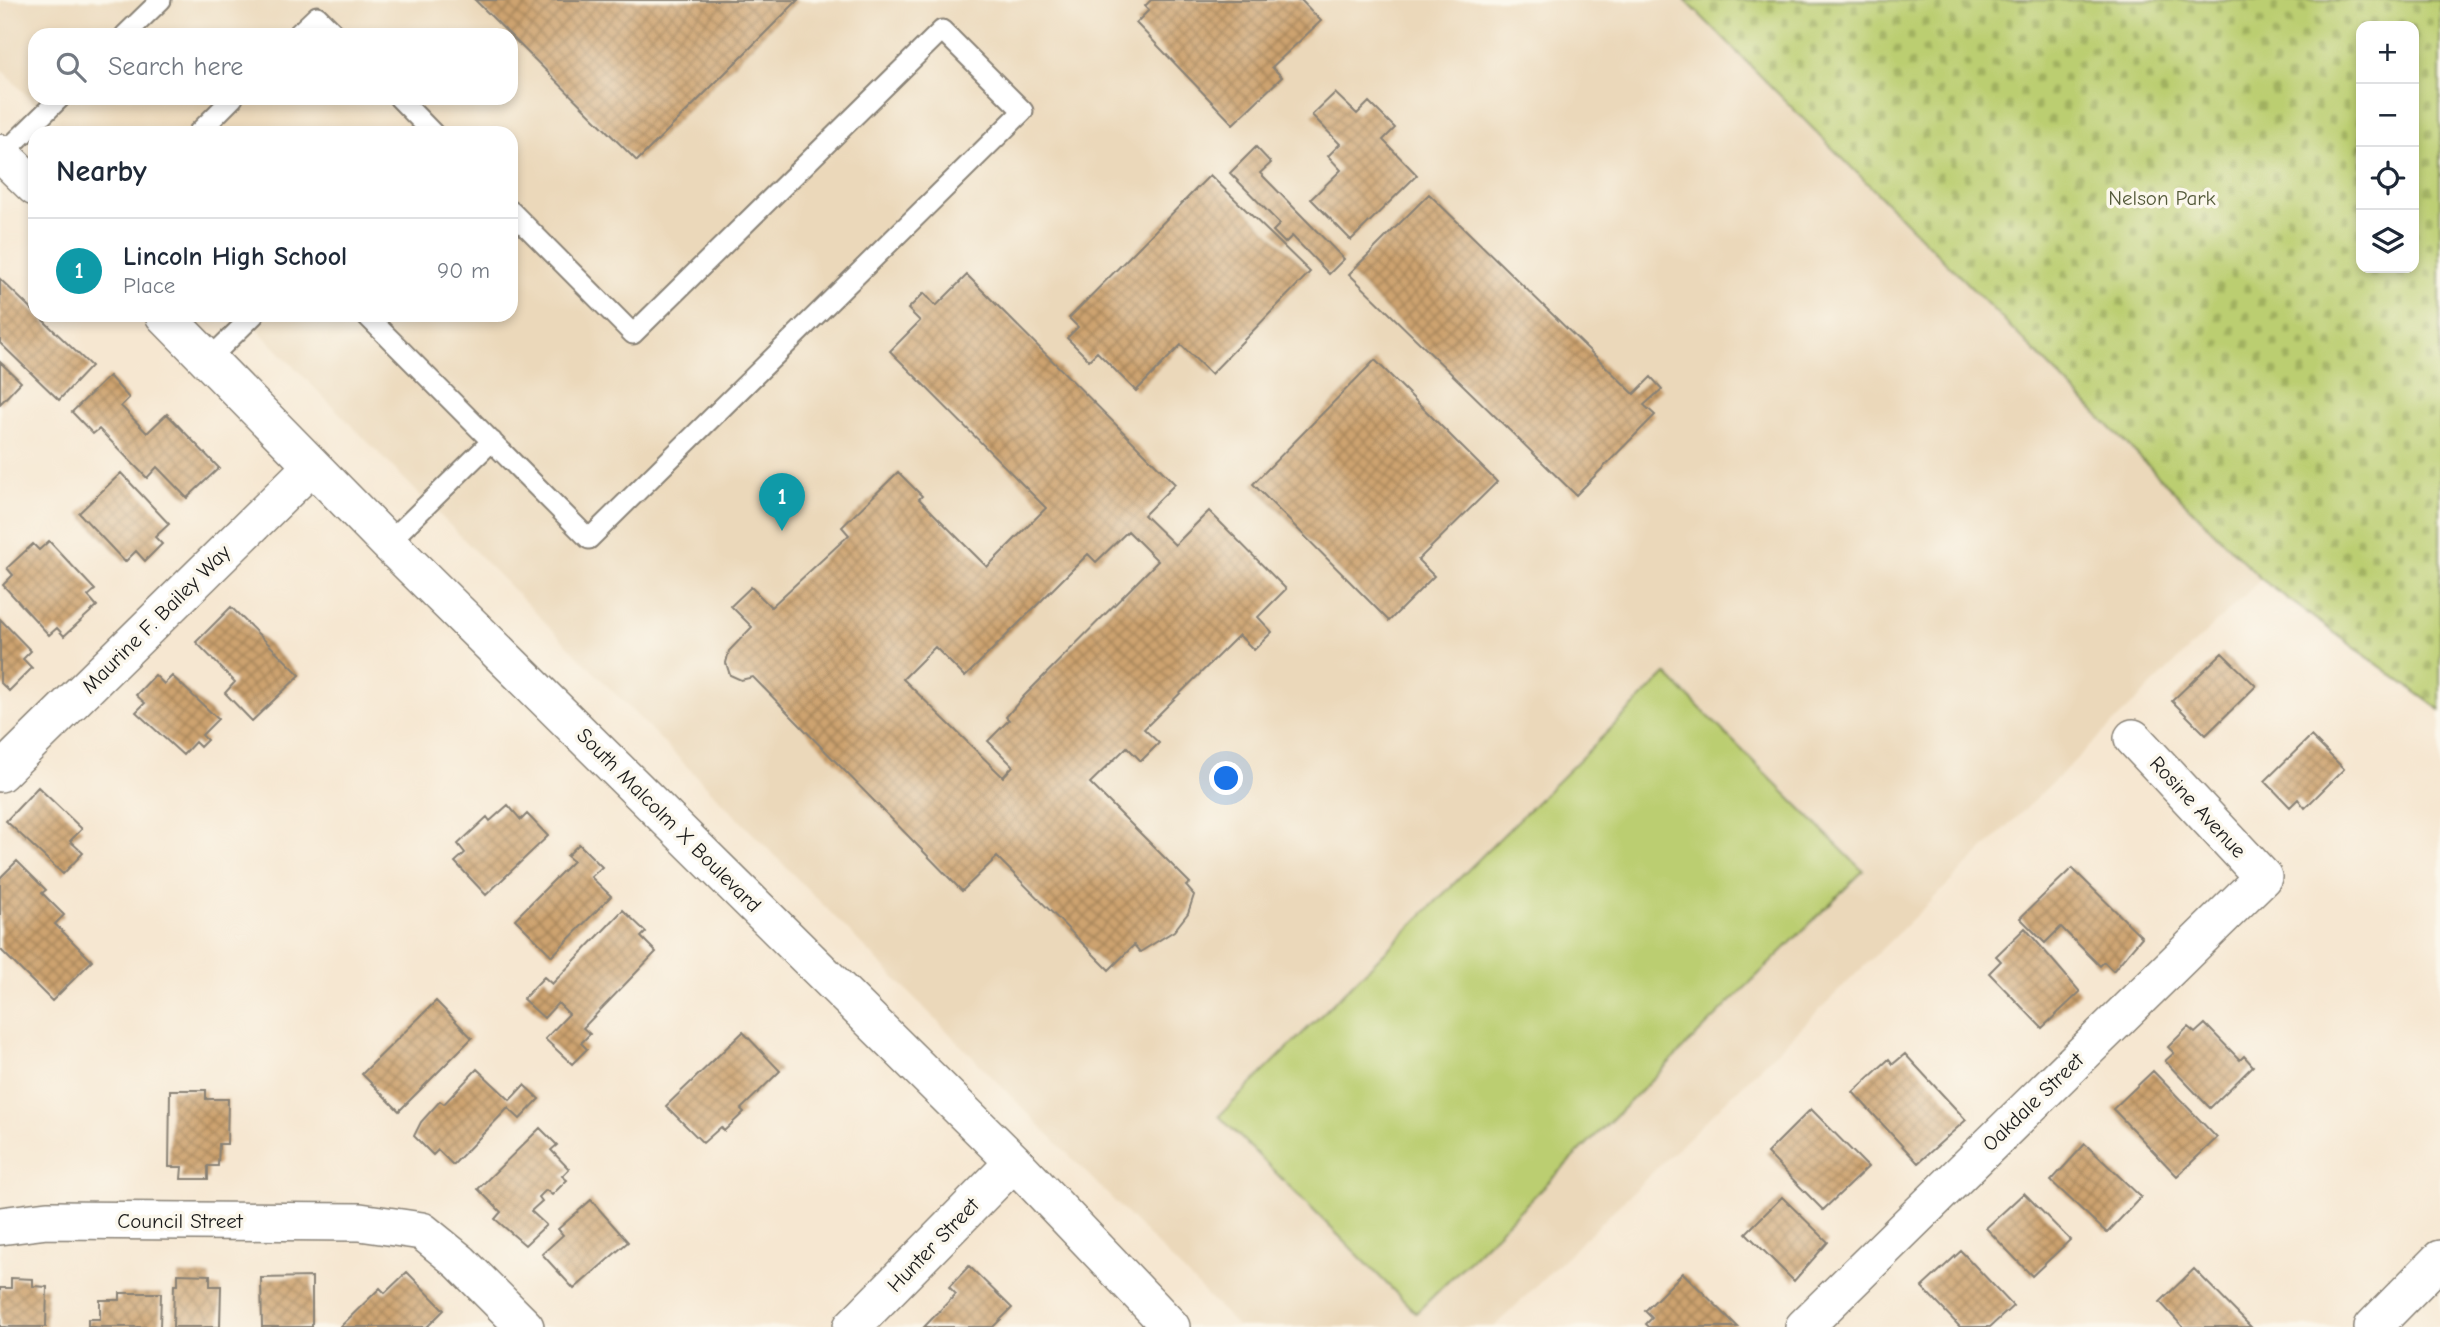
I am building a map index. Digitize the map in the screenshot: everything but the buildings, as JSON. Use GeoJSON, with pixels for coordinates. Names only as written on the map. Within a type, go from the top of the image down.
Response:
{"type":"FeatureCollection","features":[{"type":"Feature","properties":{"kind":"street"},"geometry":{"type":"LineString","coordinates":[[1,155],[28,180]]}},
{"type":"Feature","properties":{"kind":"street","name":"South Malcolm X Boulevard"},"geometry":{"type":"LineString","coordinates":[[171,322],[388,543],[1014,1162],[1171,1327]]}},
{"type":"Feature","properties":{"kind":"street","name":"Maurine F. Bailey Way"},"geometry":{"type":"LineString","coordinates":[[0,773],[312,466]]}},
{"type":"Feature","properties":{"kind":"street","name":"Rosine Avenue"},"geometry":{"type":"LineString","coordinates":[[2133,738],[2263,877]]}},
{"type":"Feature","properties":{"kind":"street","name":"Oakdale Street"},"geometry":{"type":"LineString","coordinates":[[1804,1327],[2263,877]]}},
{"type":"Feature","properties":{"kind":"street","name":"Hunter Street"},"geometry":{"type":"LineString","coordinates":[[852,1327],[1014,1162]]}},
{"type":"Feature","properties":{"kind":"street","name":"Council Street"},"geometry":{"type":"LineString","coordinates":[[0,1226],[47,1220],[360,1222],[422,1231],[460,1262],[525,1327]]}},
{"type":"Feature","properties":{"kind":"street"},"geometry":{"type":"LineString","coordinates":[[2373,1327],[2440,1259]]}},
{"type":"Feature","properties":{"kind":"lane"},"geometry":{"type":"LineString","coordinates":[[132,28],[161,0]]}},
{"type":"Feature","properties":{"kind":"lane"},"geometry":{"type":"LineString","coordinates":[[304,28],[317,16],[329,28]]}},
{"type":"Feature","properties":{"kind":"lane"},"geometry":{"type":"LineString","coordinates":[[373,322],[589,539],[1023,111],[942,30],[633,334],[518,218]]}},
{"type":"Feature","properties":{"kind":"lane"},"geometry":{"type":"LineString","coordinates":[[32,126],[54,105]]}},
{"type":"Feature","properties":{"kind":"lane"},"geometry":{"type":"LineString","coordinates":[[205,126],[226,105]]}},
{"type":"Feature","properties":{"kind":"lane"},"geometry":{"type":"LineString","coordinates":[[406,105],[426,126]]}},
{"type":"Feature","properties":{"kind":"lane"},"geometry":{"type":"LineString","coordinates":[[1,155],[28,129]]}},
{"type":"Feature","properties":{"kind":"lane"},"geometry":{"type":"LineString","coordinates":[[208,360],[247,322]]}},
{"type":"Feature","properties":{"kind":"lane"},"geometry":{"type":"LineString","coordinates":[[388,543],[492,441]]}},
{"type":"Feature","properties":{"kind":"shaded area"},"geometry":{"type":"Polygon","coordinates":[[[0,0],[1685,0],[2261,579],[1494,1327],[1238,1327],[250,322],[518,322],[518,126],[57,126],[36,105],[518,105],[518,28],[28,28],[28,96],[0,68],[0,0]]]}},
{"type":"Feature","properties":{"kind":"green space","name":"Nelson Park"},"geometry":{"type":"Polygon","coordinates":[[[1685,0],[2440,0],[2440,710],[2261,579],[1685,0]]]}},
{"type":"Feature","properties":{"kind":"green space"},"geometry":{"type":"Polygon","coordinates":[[[1666,674],[1863,871],[1416,1313],[1219,1116],[1666,674]]]}},
{"type":"Feature","properties":{"kind":"place","name":"Lincoln High School"},"geometry":{"type":"Point","coordinates":[782,531]}}]}
